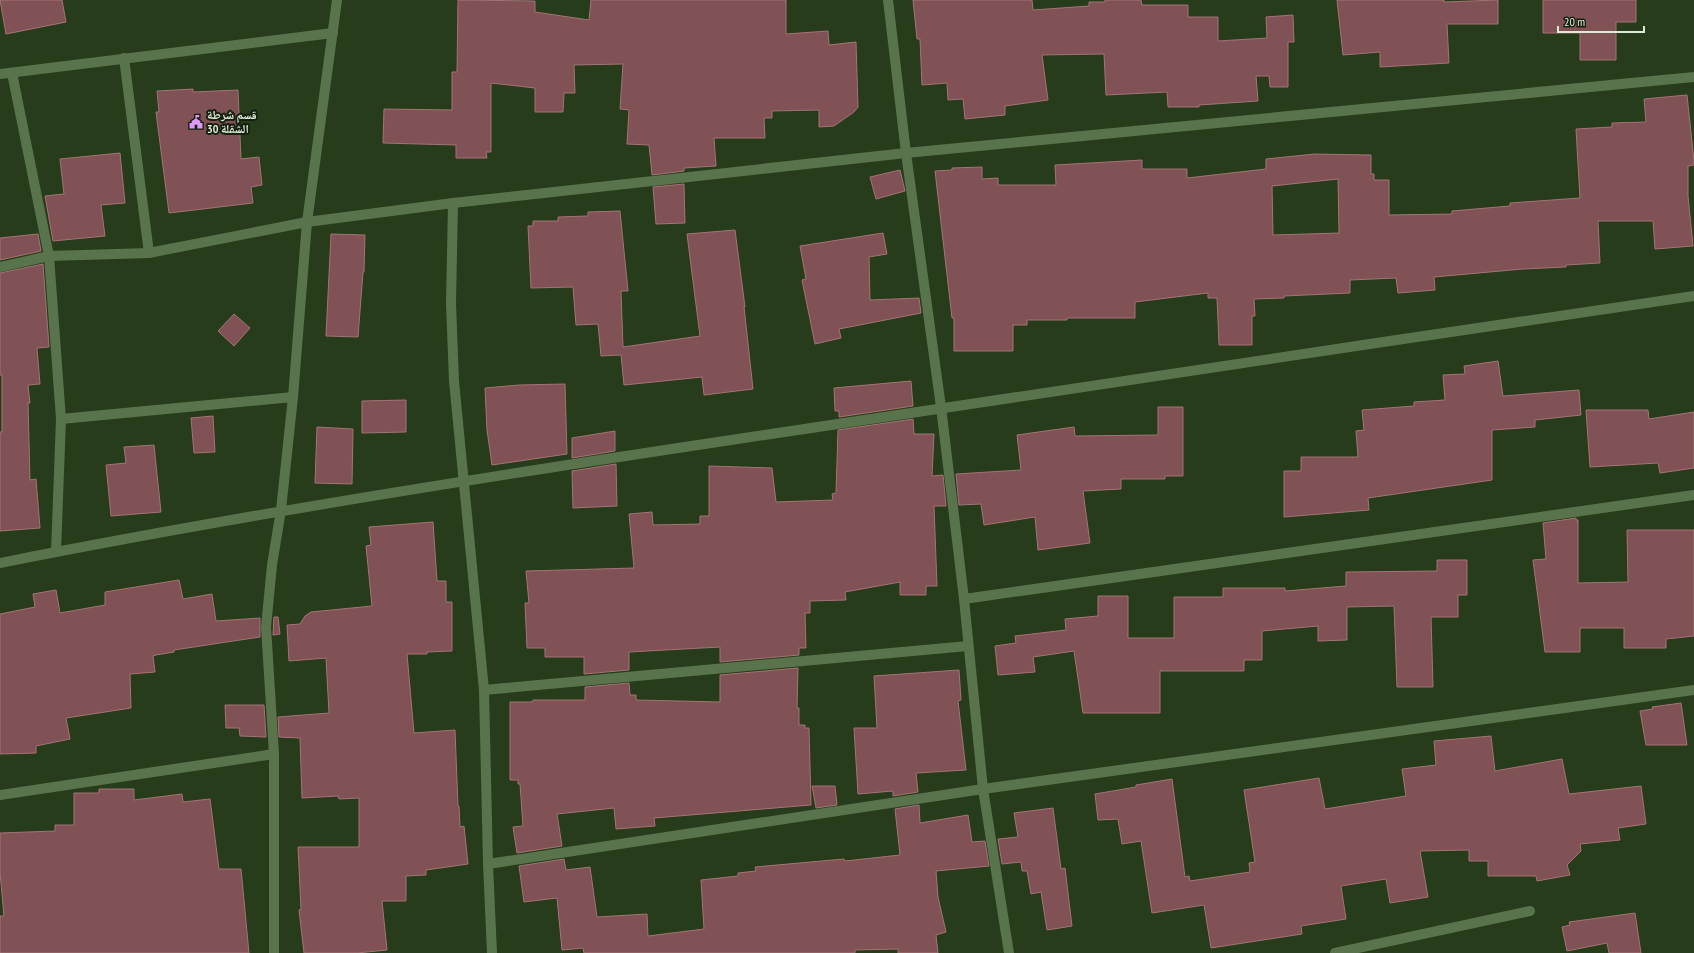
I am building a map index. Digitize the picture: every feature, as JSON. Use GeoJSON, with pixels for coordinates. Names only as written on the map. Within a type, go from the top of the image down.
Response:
{"type":"FeatureCollection","features":[{"type":"Feature","properties":{"kind":"street"},"geometry":{"type":"LineString","coordinates":[[274,953],[274,754],[266,626],[292,397],[307,222],[337,0]]}},
{"type":"Feature","properties":{"kind":"street"},"geometry":{"type":"LineString","coordinates":[[888,0],[906,153],[941,407],[964,599],[983,790],[1009,953]]}},
{"type":"Feature","properties":{"kind":"street"},"geometry":{"type":"LineString","coordinates":[[0,74],[333,33]]}},
{"type":"Feature","properties":{"kind":"street"},"geometry":{"type":"LineString","coordinates":[[124,58],[149,252]]}},
{"type":"Feature","properties":{"kind":"street"},"geometry":{"type":"LineString","coordinates":[[12,73],[49,256],[61,419],[56,552]]}},
{"type":"Feature","properties":{"kind":"street"},"geometry":{"type":"LineString","coordinates":[[0,267],[49,256],[149,252],[307,222],[453,203],[906,153],[1694,77]]}},
{"type":"Feature","properties":{"kind":"street"},"geometry":{"type":"LineString","coordinates":[[453,203],[451,304],[454,381],[484,690],[488,864],[492,953]]}},
{"type":"Feature","properties":{"kind":"street"},"geometry":{"type":"LineString","coordinates":[[0,563],[280,510],[463,481],[941,407],[1694,296]]}},
{"type":"Feature","properties":{"kind":"street"},"geometry":{"type":"LineString","coordinates":[[61,419],[292,397]]}},
{"type":"Feature","properties":{"kind":"street"},"geometry":{"type":"LineString","coordinates":[[964,599],[1694,495]]}},
{"type":"Feature","properties":{"kind":"street"},"geometry":{"type":"LineString","coordinates":[[484,690],[968,646]]}},
{"type":"Feature","properties":{"kind":"street"},"geometry":{"type":"LineString","coordinates":[[488,864],[983,790],[1694,690]]}},
{"type":"Feature","properties":{"kind":"street"},"geometry":{"type":"LineString","coordinates":[[0,795],[274,754]]}},
{"type":"Feature","properties":{"kind":"street"},"geometry":{"type":"LineString","coordinates":[[1335,953],[1530,911]]}},
{"type":"Feature","properties":{"kind":"building"},"geometry":{"type":"Polygon","coordinates":[[[0,0],[62,0],[66,22],[6,34],[0,0]]]}},
{"type":"Feature","properties":{"kind":"building"},"geometry":{"type":"Polygon","coordinates":[[[458,0],[535,1],[535,12],[589,20],[591,0],[786,0],[786,34],[828,31],[829,45],[856,42],[858,107],[854,112],[834,126],[819,127],[819,110],[772,111],[772,118],[764,118],[765,138],[714,138],[716,166],[684,168],[684,171],[652,175],[649,145],[627,144],[629,110],[620,109],[623,64],[574,65],[575,93],[564,93],[563,112],[535,112],[535,88],[491,83],[491,152],[486,152],[487,158],[456,158],[456,145],[383,143],[384,109],[452,110],[452,72],[457,72],[458,0]]]}},
{"type":"Feature","properties":{"kind":"building"},"geometry":{"type":"Polygon","coordinates":[[[913,0],[1032,0],[1033,10],[1089,6],[1089,2],[1105,2],[1105,0],[1141,0],[1142,5],[1188,5],[1188,17],[1218,17],[1218,41],[1267,38],[1266,17],[1293,15],[1294,42],[1288,42],[1288,87],[1270,87],[1269,76],[1256,76],[1258,101],[1199,105],[1199,107],[1168,107],[1167,92],[1106,95],[1104,54],[1042,55],[1048,100],[1005,106],[1005,115],[965,119],[963,99],[948,100],[947,83],[922,85],[920,39],[917,39],[913,0]]]}},
{"type":"Feature","properties":{"kind":"building"},"geometry":{"type":"Polygon","coordinates":[[[1337,0],[1444,0],[1444,2],[1498,0],[1498,24],[1447,24],[1449,63],[1380,67],[1380,52],[1343,55],[1337,0]]]}},
{"type":"Feature","properties":{"kind":"building"},"geometry":{"type":"Polygon","coordinates":[[[1543,0],[1636,0],[1636,22],[1616,22],[1616,60],[1580,60],[1580,33],[1543,33],[1543,0]]]}},
{"type":"Feature","properties":{"kind":"building"},"geometry":{"type":"Polygon","coordinates":[[[193,89],[193,92],[238,90],[241,159],[259,157],[262,185],[251,187],[253,203],[169,213],[156,112],[159,112],[157,91],[193,89]]]}},
{"type":"Feature","properties":{"kind":"building"},"geometry":{"type":"Polygon","coordinates":[[[1687,95],[1694,161],[1694,165],[1688,166],[1688,196],[1693,246],[1655,249],[1653,221],[1598,221],[1600,263],[1434,277],[1435,290],[1398,293],[1396,278],[1350,280],[1350,293],[1254,299],[1255,316],[1252,316],[1252,345],[1219,345],[1217,298],[1208,298],[1208,293],[1135,302],[1135,318],[1067,318],[1067,320],[1027,320],[1027,325],[1013,325],[1013,351],[954,351],[954,318],[952,318],[935,171],[952,170],[952,168],[982,167],[982,179],[998,178],[998,185],[1056,185],[1055,165],[1142,160],[1142,169],[1187,169],[1187,178],[1266,169],[1266,159],[1315,154],[1371,155],[1371,174],[1374,174],[1374,180],[1389,180],[1389,215],[1452,214],[1452,211],[1510,206],[1510,203],[1580,198],[1576,129],[1612,127],[1612,123],[1646,122],[1644,99],[1687,95]],[[1338,179],[1272,186],[1273,235],[1339,233],[1338,179]]]}},
{"type":"Feature","properties":{"kind":"building"},"geometry":{"type":"Polygon","coordinates":[[[120,153],[125,203],[101,205],[105,236],[53,241],[45,196],[64,194],[60,159],[120,153]]]}},
{"type":"Feature","properties":{"kind":"building"},"geometry":{"type":"Polygon","coordinates":[[[900,170],[905,191],[876,199],[870,177],[900,170]]]}},
{"type":"Feature","properties":{"kind":"building"},"geometry":{"type":"Polygon","coordinates":[[[684,184],[685,223],[656,224],[653,187],[684,184]]]}},
{"type":"Feature","properties":{"kind":"building"},"geometry":{"type":"Polygon","coordinates":[[[620,211],[628,291],[621,291],[623,347],[700,336],[687,234],[735,230],[745,307],[753,389],[704,395],[702,377],[624,385],[621,355],[601,356],[598,324],[576,325],[573,287],[531,288],[528,226],[533,226],[533,221],[558,221],[558,217],[588,216],[588,212],[620,211]]]}},
{"type":"Feature","properties":{"kind":"building"},"geometry":{"type":"Polygon","coordinates":[[[883,233],[887,254],[869,257],[870,300],[919,298],[921,313],[839,329],[841,338],[815,344],[802,280],[806,279],[800,246],[883,233]]]}},
{"type":"Feature","properties":{"kind":"building"},"geometry":{"type":"Polygon","coordinates":[[[38,234],[41,251],[0,260],[0,238],[38,234]]]}},
{"type":"Feature","properties":{"kind":"building"},"geometry":{"type":"Polygon","coordinates":[[[331,234],[365,235],[364,272],[358,337],[326,336],[331,234]]]}},
{"type":"Feature","properties":{"kind":"building"},"geometry":{"type":"Polygon","coordinates":[[[43,264],[49,347],[37,348],[40,384],[28,385],[30,403],[28,403],[30,480],[36,479],[40,528],[0,531],[0,432],[2,432],[2,375],[0,375],[0,273],[43,264]]]}},
{"type":"Feature","properties":{"kind":"building"},"geometry":{"type":"Polygon","coordinates":[[[234,314],[250,328],[234,346],[218,331],[234,314]]]}},
{"type":"Feature","properties":{"kind":"building"},"geometry":{"type":"Polygon","coordinates":[[[1498,361],[1503,396],[1579,390],[1581,415],[1535,420],[1535,427],[1492,430],[1492,480],[1368,498],[1369,510],[1284,517],[1284,471],[1301,471],[1301,457],[1358,457],[1356,431],[1364,430],[1362,410],[1414,406],[1414,402],[1445,400],[1443,375],[1465,374],[1464,366],[1498,361]]]}},
{"type":"Feature","properties":{"kind":"building"},"geometry":{"type":"Polygon","coordinates":[[[911,381],[913,406],[839,417],[839,411],[835,411],[834,388],[911,381]]]}},
{"type":"Feature","properties":{"kind":"building"},"geometry":{"type":"Polygon","coordinates":[[[565,384],[567,454],[492,465],[487,430],[485,388],[519,385],[565,384]]]}},
{"type":"Feature","properties":{"kind":"building"},"geometry":{"type":"Polygon","coordinates":[[[406,400],[406,432],[362,433],[362,401],[406,400]]]}},
{"type":"Feature","properties":{"kind":"building"},"geometry":{"type":"Polygon","coordinates":[[[1158,407],[1183,407],[1183,476],[1165,476],[1165,479],[1121,479],[1121,489],[1083,491],[1090,543],[1038,550],[1035,517],[984,525],[981,504],[959,505],[956,474],[1021,470],[1017,435],[1074,427],[1075,436],[1158,435],[1158,407]]]}},
{"type":"Feature","properties":{"kind":"building"},"geometry":{"type":"Polygon","coordinates":[[[1586,410],[1648,410],[1649,419],[1694,412],[1694,468],[1660,473],[1658,463],[1590,467],[1586,410]]]}},
{"type":"Feature","properties":{"kind":"building"},"geometry":{"type":"Polygon","coordinates":[[[213,416],[215,452],[194,453],[191,418],[213,416]]]}},
{"type":"Feature","properties":{"kind":"building"},"geometry":{"type":"Polygon","coordinates":[[[913,419],[914,434],[934,434],[932,476],[943,475],[946,506],[934,506],[937,586],[926,586],[926,595],[900,595],[900,582],[845,592],[846,600],[810,601],[810,613],[805,613],[806,648],[799,648],[799,655],[720,662],[720,647],[629,652],[629,670],[584,674],[584,657],[545,657],[545,648],[527,648],[525,603],[529,603],[526,571],[634,568],[629,514],[652,512],[653,525],[700,524],[700,516],[709,516],[709,466],[772,468],[776,502],[833,500],[832,494],[836,493],[838,430],[913,419]]]}},
{"type":"Feature","properties":{"kind":"building"},"geometry":{"type":"Polygon","coordinates":[[[317,427],[353,429],[352,484],[315,483],[317,427]]]}},
{"type":"Feature","properties":{"kind":"building"},"geometry":{"type":"Polygon","coordinates":[[[615,431],[615,451],[572,458],[572,438],[615,431]]]}},
{"type":"Feature","properties":{"kind":"building"},"geometry":{"type":"Polygon","coordinates":[[[154,445],[161,512],[111,516],[106,465],[126,463],[124,447],[154,445]]]}},
{"type":"Feature","properties":{"kind":"building"},"geometry":{"type":"Polygon","coordinates":[[[616,464],[617,506],[573,508],[572,471],[616,464]]]}},
{"type":"Feature","properties":{"kind":"building"},"geometry":{"type":"Polygon","coordinates":[[[1576,518],[1576,520],[1578,520],[1578,583],[1628,582],[1627,530],[1694,530],[1694,636],[1666,639],[1666,648],[1624,648],[1624,628],[1580,628],[1580,652],[1545,652],[1533,560],[1546,559],[1543,523],[1576,518]]]}},
{"type":"Feature","properties":{"kind":"building"},"geometry":{"type":"Polygon","coordinates":[[[433,522],[437,581],[446,581],[446,602],[452,602],[452,651],[427,652],[427,654],[407,654],[414,733],[455,730],[460,827],[464,826],[468,864],[426,870],[426,875],[406,876],[406,901],[382,901],[387,950],[357,953],[304,953],[299,910],[301,909],[298,847],[359,847],[359,798],[339,799],[338,796],[302,798],[300,738],[279,737],[278,717],[329,713],[326,658],[289,661],[287,625],[300,624],[305,616],[311,612],[372,606],[366,546],[371,545],[369,527],[433,522]]]}},
{"type":"Feature","properties":{"kind":"building"},"geometry":{"type":"Polygon","coordinates":[[[1437,560],[1467,560],[1467,595],[1458,595],[1458,617],[1431,617],[1433,687],[1397,687],[1394,606],[1347,607],[1347,640],[1318,641],[1318,626],[1262,631],[1262,660],[1244,660],[1244,671],[1160,671],[1160,713],[1083,713],[1074,651],[1033,657],[1035,672],[998,675],[995,646],[1016,643],[1015,636],[1066,630],[1065,619],[1098,616],[1098,596],[1128,596],[1128,638],[1174,638],[1174,597],[1223,597],[1223,588],[1285,588],[1285,591],[1346,586],[1346,572],[1437,571],[1437,560]]]}},
{"type":"Feature","properties":{"kind":"building"},"geometry":{"type":"Polygon","coordinates":[[[179,580],[183,599],[212,594],[216,621],[260,618],[260,637],[174,650],[174,652],[153,656],[155,672],[130,674],[131,708],[66,718],[70,739],[36,746],[36,753],[0,754],[0,614],[35,607],[33,594],[56,590],[60,613],[105,605],[105,592],[179,580]]]}},
{"type":"Feature","properties":{"kind":"building"},"geometry":{"type":"Polygon","coordinates":[[[274,617],[278,617],[280,634],[273,635],[274,617]]]}},
{"type":"Feature","properties":{"kind":"building"},"geometry":{"type":"Polygon","coordinates":[[[798,668],[797,708],[799,708],[799,725],[805,725],[805,728],[809,728],[811,805],[654,818],[655,826],[616,829],[614,808],[557,814],[562,846],[517,853],[513,827],[523,826],[520,784],[518,784],[518,780],[510,780],[510,702],[532,702],[533,700],[585,700],[585,687],[629,683],[630,695],[636,695],[636,700],[720,702],[720,675],[798,668]]]}},
{"type":"Feature","properties":{"kind":"building"},"geometry":{"type":"Polygon","coordinates":[[[959,670],[961,700],[958,701],[966,770],[916,773],[918,792],[893,796],[893,791],[858,794],[854,728],[877,728],[874,676],[959,670]]]}},
{"type":"Feature","properties":{"kind":"building"},"geometry":{"type":"Polygon","coordinates":[[[1681,703],[1687,745],[1646,745],[1640,711],[1653,709],[1652,707],[1681,703]]]}},
{"type":"Feature","properties":{"kind":"building"},"geometry":{"type":"Polygon","coordinates":[[[225,705],[264,705],[266,737],[240,736],[239,728],[226,728],[225,705]]]}},
{"type":"Feature","properties":{"kind":"building"},"geometry":{"type":"Polygon","coordinates":[[[1491,736],[1495,771],[1562,759],[1569,794],[1641,786],[1646,824],[1618,828],[1620,840],[1580,844],[1581,851],[1567,865],[1570,875],[1537,881],[1536,876],[1488,876],[1488,861],[1469,861],[1469,850],[1420,851],[1428,897],[1390,903],[1386,879],[1341,886],[1346,919],[1301,926],[1302,934],[1211,948],[1204,905],[1152,913],[1141,841],[1122,844],[1118,819],[1098,820],[1095,794],[1172,779],[1185,877],[1189,876],[1190,881],[1250,872],[1249,863],[1255,862],[1244,790],[1319,778],[1325,809],[1406,796],[1402,769],[1436,765],[1434,741],[1491,736]]]}},
{"type":"Feature","properties":{"kind":"building"},"geometry":{"type":"Polygon","coordinates":[[[812,786],[835,786],[837,805],[816,808],[812,786]]]}},
{"type":"Feature","properties":{"kind":"building"},"geometry":{"type":"Polygon","coordinates":[[[99,789],[134,789],[134,800],[182,794],[183,802],[210,799],[219,869],[241,869],[249,953],[0,953],[0,916],[4,916],[0,872],[0,833],[55,831],[55,825],[74,825],[74,793],[99,793],[99,789]]]}},
{"type":"Feature","properties":{"kind":"building"},"geometry":{"type":"Polygon","coordinates":[[[919,805],[920,823],[968,815],[972,842],[985,841],[989,866],[936,871],[938,897],[946,932],[936,935],[938,953],[898,953],[898,949],[855,950],[855,953],[584,953],[583,948],[562,950],[557,898],[524,902],[519,866],[564,859],[566,870],[590,867],[597,917],[647,914],[648,936],[704,929],[701,880],[738,876],[738,873],[756,871],[755,867],[844,859],[845,861],[900,855],[895,809],[919,805]]]}},
{"type":"Feature","properties":{"kind":"building"},"geometry":{"type":"Polygon","coordinates":[[[1053,808],[1061,869],[1065,868],[1072,926],[1047,930],[1041,892],[1031,894],[1027,871],[1022,871],[1021,862],[1002,864],[998,839],[1018,837],[1014,813],[1053,808]]]}},
{"type":"Feature","properties":{"kind":"building"},"geometry":{"type":"Polygon","coordinates":[[[1635,913],[1641,953],[1609,953],[1607,943],[1567,951],[1562,927],[1570,925],[1569,922],[1635,913]]]}},
{"type":"Feature","properties":{"kind":"place","name":"قسم شرطة الشقلة 30"},"geometry":{"type":"Point","coordinates":[196,122]}}]}
